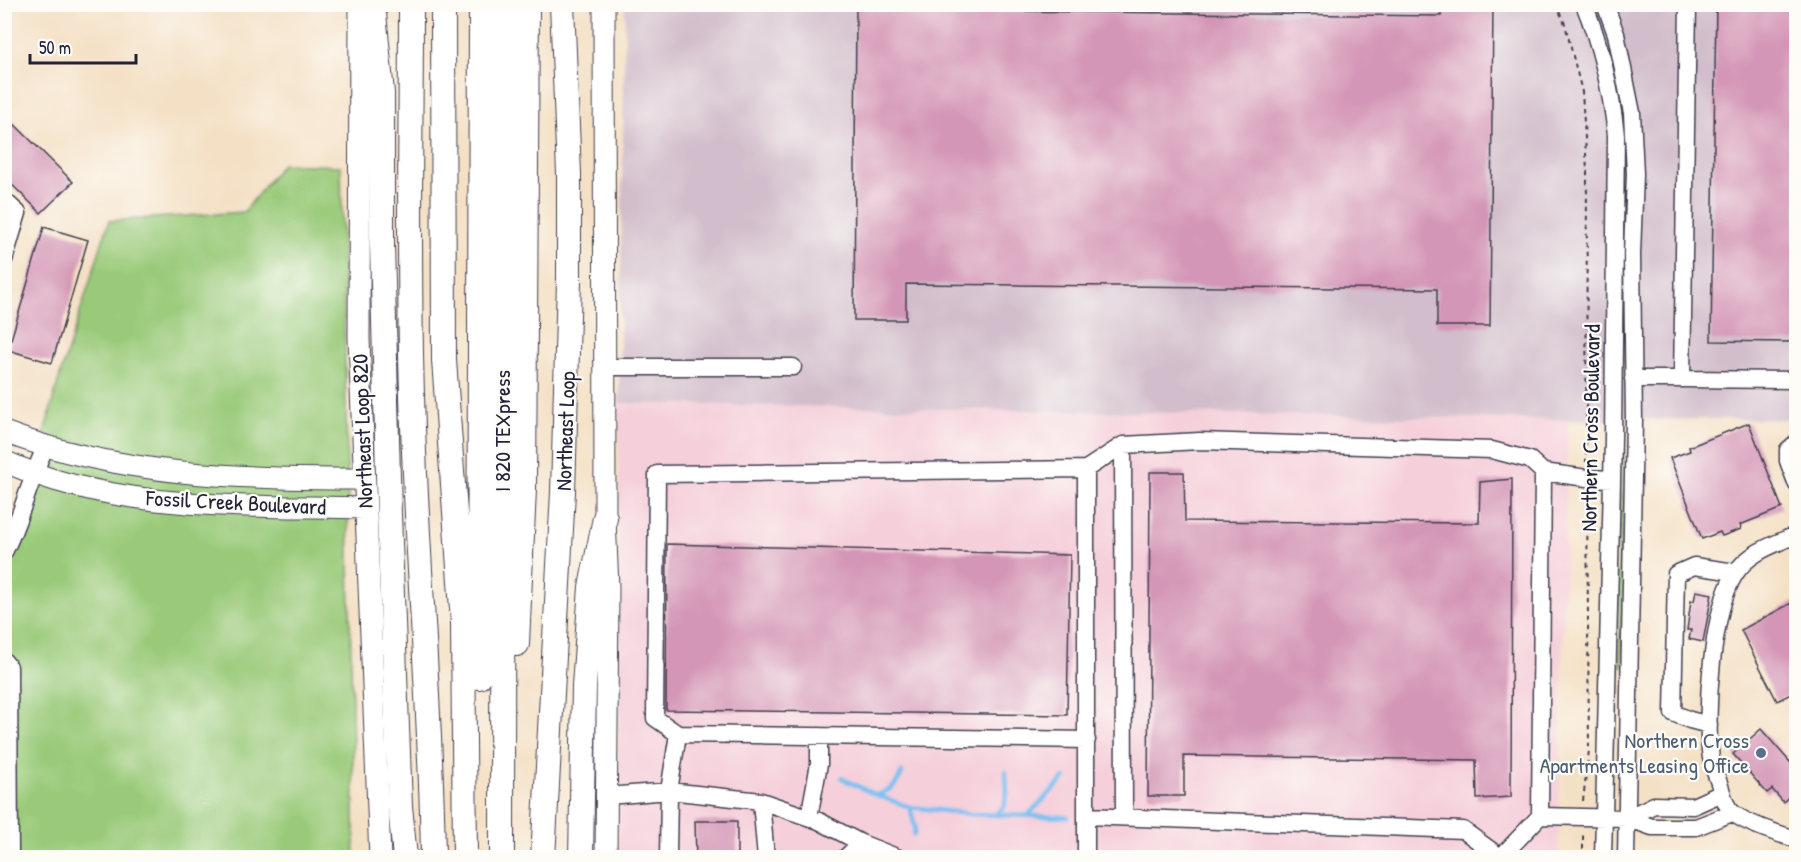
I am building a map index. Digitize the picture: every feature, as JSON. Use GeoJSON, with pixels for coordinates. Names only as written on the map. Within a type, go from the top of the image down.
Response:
{"type":"FeatureCollection","features":[{"type":"Feature","properties":{"kind":"highway"},"geometry":{"type":"LineString","coordinates":[[373,4],[381,93],[382,244],[389,515],[400,806],[405,858]]}},
{"type":"Feature","properties":{"kind":"highway"},"geometry":{"type":"LineString","coordinates":[[411,4],[412,394],[418,544],[428,695],[433,858]]}},
{"type":"Feature","properties":{"kind":"highway"},"geometry":{"type":"LineString","coordinates":[[443,4],[444,360],[463,623],[465,858]]}},
{"type":"Feature","properties":{"kind":"highway","name":"I 820 TEXpress"},"geometry":{"type":"LineString","coordinates":[[479,858],[481,4]]}},
{"type":"Feature","properties":{"kind":"highway","name":"I 820 TEXpress"},"geometry":{"type":"LineString","coordinates":[[502,858],[503,4]]}},
{"type":"Feature","properties":{"kind":"highway"},"geometry":{"type":"LineString","coordinates":[[502,694],[517,657],[524,489],[527,4]]}},
{"type":"Feature","properties":{"kind":"highway","name":"Northeast Loop"},"geometry":{"type":"LineString","coordinates":[[543,858],[563,492],[569,281],[569,162],[562,4]]}},
{"type":"Feature","properties":{"kind":"highway"},"geometry":{"type":"LineString","coordinates":[[581,858],[584,686],[591,587],[605,518]]}},
{"type":"Feature","properties":{"kind":"main road","name":"Northeast Loop 820"},"geometry":{"type":"LineString","coordinates":[[360,4],[359,339],[364,508],[380,858]]}},
{"type":"Feature","properties":{"kind":"main road"},"geometry":{"type":"LineString","coordinates":[[604,4],[605,518],[608,587],[606,858]]}},
{"type":"Feature","properties":{"kind":"main road","name":"Fossil Creek Boulevard"},"geometry":{"type":"LineString","coordinates":[[4,432],[45,448],[110,463],[155,470],[261,479],[364,478]]}},
{"type":"Feature","properties":{"kind":"main road","name":"Fossil Creek Boulevard"},"geometry":{"type":"LineString","coordinates":[[4,461],[32,474],[149,501],[364,508]]}},
{"type":"Feature","properties":{"kind":"main road"},"geometry":{"type":"LineString","coordinates":[[227,476],[227,505]]}},
{"type":"Feature","properties":{"kind":"street","name":"Northern Cross Boulevard"},"geometry":{"type":"LineString","coordinates":[[1584,4],[1594,31],[1612,101],[1616,135],[1612,478],[1603,858]]}},
{"type":"Feature","properties":{"kind":"street","name":"Northern Cross Boulevard"},"geometry":{"type":"LineString","coordinates":[[1605,4],[1616,34],[1632,113],[1635,174],[1632,254],[1633,379],[1626,858]]}},
{"type":"Feature","properties":{"kind":"street"},"geometry":{"type":"LineString","coordinates":[[1682,379],[1688,4]]}},
{"type":"Feature","properties":{"kind":"street"},"geometry":{"type":"LineString","coordinates":[[4,200],[18,213],[4,260]]}},
{"type":"Feature","properties":{"kind":"street"},"geometry":{"type":"LineString","coordinates":[[605,367],[793,367]]}},
{"type":"Feature","properties":{"kind":"street"},"geometry":{"type":"LineString","coordinates":[[1633,379],[1797,380]]}},
{"type":"Feature","properties":{"kind":"street"},"geometry":{"type":"LineString","coordinates":[[1087,740],[678,734],[655,718],[657,474],[1086,469],[1123,445],[1200,441],[1492,450],[1530,460],[1543,472],[1587,478],[1612,478]]}},
{"type":"Feature","properties":{"kind":"street"},"geometry":{"type":"LineString","coordinates":[[1797,443],[1788,450],[1788,461],[1797,482]]}},
{"type":"Feature","properties":{"kind":"street"},"geometry":{"type":"LineString","coordinates":[[1123,445],[1124,818]]}},
{"type":"Feature","properties":{"kind":"street"},"geometry":{"type":"LineString","coordinates":[[4,552],[23,508],[32,474],[45,448]]}},
{"type":"Feature","properties":{"kind":"street"},"geometry":{"type":"LineString","coordinates":[[1086,469],[1086,858]]}},
{"type":"Feature","properties":{"kind":"street"},"geometry":{"type":"LineString","coordinates":[[1086,816],[1463,830],[1500,857],[1540,816],[1543,472]]}},
{"type":"Feature","properties":{"kind":"street"},"geometry":{"type":"LineString","coordinates":[[1797,536],[1756,553],[1736,572],[1724,595],[1710,670],[1709,725],[1711,760],[1722,793],[1732,813],[1777,834],[1797,839]]}},
{"type":"Feature","properties":{"kind":"street"},"geometry":{"type":"LineString","coordinates":[[1709,725],[1673,713],[1676,574],[1694,566],[1736,572]]}},
{"type":"Feature","properties":{"kind":"street"},"geometry":{"type":"LineString","coordinates":[[4,661],[9,667],[10,858]]}},
{"type":"Feature","properties":{"kind":"street"},"geometry":{"type":"LineString","coordinates":[[668,858],[669,791],[678,734]]}},
{"type":"Feature","properties":{"kind":"street"},"geometry":{"type":"LineString","coordinates":[[809,817],[819,764],[819,736]]}},
{"type":"Feature","properties":{"kind":"street"},"geometry":{"type":"LineString","coordinates":[[607,796],[669,791],[761,801],[809,817],[861,843],[898,858]]}},
{"type":"Feature","properties":{"kind":"street"},"geometry":{"type":"LineString","coordinates":[[1627,818],[1654,806],[1693,806],[1722,793]]}},
{"type":"Feature","properties":{"kind":"street"},"geometry":{"type":"LineString","coordinates":[[761,801],[766,858]]}},
{"type":"Feature","properties":{"kind":"street"},"geometry":{"type":"LineString","coordinates":[[1540,816],[1627,818],[1652,827],[1696,827],[1732,813]]}},
{"type":"Feature","properties":{"kind":"street"},"geometry":{"type":"LineString","coordinates":[[845,858],[861,843]]}},
{"type":"Feature","properties":{"kind":"path"},"geometry":{"type":"LineString","coordinates":[[1556,4],[1565,24],[1582,92],[1587,169],[1585,413],[1589,521],[1589,750],[1582,858]]}},
{"type":"Feature","properties":{"kind":"shaded area"},"geometry":{"type":"Polygon","coordinates":[[[625,5],[1796,5],[1796,419],[1568,420],[619,403],[625,5]]]}},
{"type":"Feature","properties":{"kind":"shaded area"},"geometry":{"type":"Polygon","coordinates":[[[619,403],[1568,420],[1558,857],[618,858],[619,403]]]}},
{"type":"Feature","properties":{"kind":"green space"},"geometry":{"type":"Polygon","coordinates":[[[282,164],[341,166],[355,857],[5,858],[5,578],[58,382],[109,221],[244,212],[282,164]]]}},
{"type":"Feature","properties":{"kind":"green space"},"geometry":{"type":"Polygon","coordinates":[[[1622,428],[1624,428],[1623,666],[1620,666],[1618,587],[1622,428]]]}},
{"type":"Feature","properties":{"kind":"building"},"geometry":{"type":"Polygon","coordinates":[[[856,4],[910,4],[910,10],[1441,16],[1441,4],[1493,4],[1490,326],[1437,326],[1437,289],[906,284],[906,320],[854,320],[856,4]]]}},
{"type":"Feature","properties":{"kind":"building"},"geometry":{"type":"Polygon","coordinates":[[[1716,4],[1797,4],[1797,342],[1711,341],[1716,4]]]}},
{"type":"Feature","properties":{"kind":"building"},"geometry":{"type":"Polygon","coordinates":[[[4,114],[73,182],[41,213],[4,177],[4,114]]]}},
{"type":"Feature","properties":{"kind":"building"},"geometry":{"type":"Polygon","coordinates":[[[44,227],[88,240],[52,363],[8,350],[44,227]]]}},
{"type":"Feature","properties":{"kind":"building"},"geometry":{"type":"Polygon","coordinates":[[[1749,423],[1782,508],[1740,525],[1741,529],[1722,536],[1720,532],[1702,539],[1670,458],[1690,451],[1689,447],[1749,423]]]}},
{"type":"Feature","properties":{"kind":"building"},"geometry":{"type":"Polygon","coordinates":[[[1150,472],[1184,472],[1185,521],[1479,523],[1480,482],[1512,479],[1511,797],[1477,799],[1476,760],[1184,756],[1184,796],[1148,796],[1150,472]]]}},
{"type":"Feature","properties":{"kind":"building"},"geometry":{"type":"Polygon","coordinates":[[[667,544],[1070,555],[1067,715],[666,710],[667,544]]]}},
{"type":"Feature","properties":{"kind":"building"},"geometry":{"type":"Polygon","coordinates":[[[1696,591],[1712,594],[1703,642],[1689,639],[1691,630],[1687,630],[1691,601],[1694,601],[1696,591]]]}},
{"type":"Feature","properties":{"kind":"building"},"geometry":{"type":"Polygon","coordinates":[[[1797,600],[1797,691],[1777,701],[1741,630],[1797,600]]]}},
{"type":"Feature","properties":{"kind":"building"},"geometry":{"type":"Polygon","coordinates":[[[1761,729],[1797,770],[1797,790],[1783,802],[1772,789],[1767,793],[1733,754],[1761,729]]]}},
{"type":"Feature","properties":{"kind":"building"},"geometry":{"type":"Polygon","coordinates":[[[695,821],[737,821],[737,858],[696,858],[695,821]]]}},
{"type":"Feature","properties":{"kind":"waterway"},"geometry":{"type":"LineString","coordinates":[[876,795],[892,787],[902,772]]}},
{"type":"Feature","properties":{"kind":"waterway"},"geometry":{"type":"LineString","coordinates":[[995,815],[1004,807],[1007,794],[1006,772]]}},
{"type":"Feature","properties":{"kind":"waterway"},"geometry":{"type":"LineString","coordinates":[[841,778],[876,795],[910,807],[970,814],[1068,817]]}},
{"type":"Feature","properties":{"kind":"waterway"},"geometry":{"type":"LineString","coordinates":[[1028,815],[1065,778]]}},
{"type":"Feature","properties":{"kind":"waterway"},"geometry":{"type":"LineString","coordinates":[[910,807],[915,827],[914,835]]}},
{"type":"Feature","properties":{"kind":"place","name":"Northern Cross Apartments Leasing Office"},"geometry":{"type":"Point","coordinates":[1761,753]}}]}
